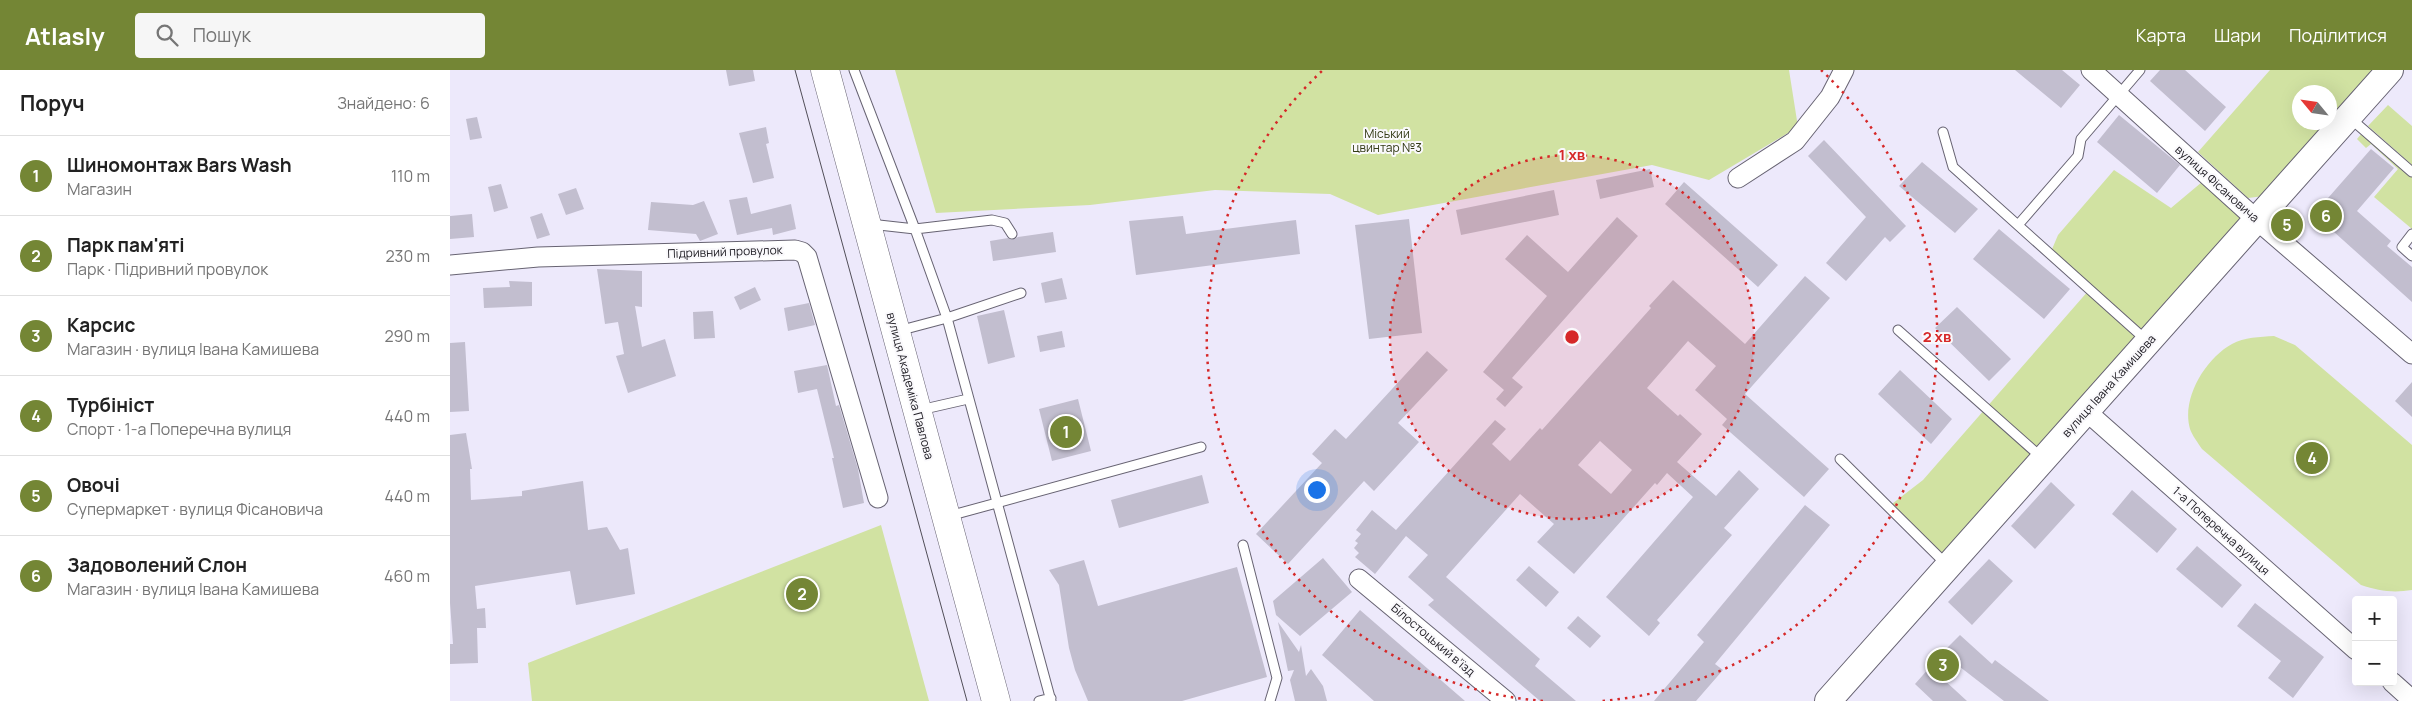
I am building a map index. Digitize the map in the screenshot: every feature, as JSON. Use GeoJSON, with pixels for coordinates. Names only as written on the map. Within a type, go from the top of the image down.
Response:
{"type":"FeatureCollection","features":[{"type":"Feature","properties":{"kind":"main road","name":"вулиця Академіка Павлова"},"geometry":{"type":"LineString","coordinates":[[825,70],[996,701]]}},
{"type":"Feature","properties":{"kind":"street"},"geometry":{"type":"LineString","coordinates":[[1738,178],[1794,141],[1830,97],[1844,70]]}},
{"type":"Feature","properties":{"kind":"street","name":"вулиця Фісановича"},"geometry":{"type":"LineString","coordinates":[[2091,70],[2258,221],[2412,354]]}},
{"type":"Feature","properties":{"kind":"street","name":"вулиця Івана Камишева"},"geometry":{"type":"LineString","coordinates":[[1828,701],[2258,221],[2390,70]]}},
{"type":"Feature","properties":{"kind":"street","name":"Підривний провулок"},"geometry":{"type":"LineString","coordinates":[[450,265],[548,256],[795,250],[802,252],[807,257],[878,498]]}},
{"type":"Feature","properties":{"kind":"street","name":"1-а Поперечна вулиця"},"geometry":{"type":"LineString","coordinates":[[2086,411],[2352,646]]}},
{"type":"Feature","properties":{"kind":"street","name":"Білостоцький в’їзд"},"geometry":{"type":"LineString","coordinates":[[1359,578],[1506,701]]}},
{"type":"Feature","properties":{"kind":"street"},"geometry":{"type":"LineString","coordinates":[[2396,686],[2412,700]]}},
{"type":"Feature","properties":{"kind":"lane"},"geometry":{"type":"LineString","coordinates":[[854,70],[947,318],[1051,700],[1039,701]]}},
{"type":"Feature","properties":{"kind":"lane"},"geometry":{"type":"LineString","coordinates":[[2018,225],[2078,156],[2081,139],[2117,94],[2140,70]]}},
{"type":"Feature","properties":{"kind":"lane"},"geometry":{"type":"LineString","coordinates":[[2349,117],[2412,172]]}},
{"type":"Feature","properties":{"kind":"lane"},"geometry":{"type":"LineString","coordinates":[[1943,132],[1953,167],[2148,342]]}},
{"type":"Feature","properties":{"kind":"lane"},"geometry":{"type":"LineString","coordinates":[[867,224],[915,229],[992,220],[1005,223],[1012,234]]}},
{"type":"Feature","properties":{"kind":"lane"},"geometry":{"type":"LineString","coordinates":[[2412,234],[2402,247],[2412,256]]}},
{"type":"Feature","properties":{"kind":"lane"},"geometry":{"type":"LineString","coordinates":[[895,331],[947,318],[1021,292]]}},
{"type":"Feature","properties":{"kind":"lane"},"geometry":{"type":"LineString","coordinates":[[1898,330],[2043,459]]}},
{"type":"Feature","properties":{"kind":"lane"},"geometry":{"type":"LineString","coordinates":[[917,411],[968,399]]}},
{"type":"Feature","properties":{"kind":"lane"},"geometry":{"type":"LineString","coordinates":[[947,516],[1201,447]]}},
{"type":"Feature","properties":{"kind":"lane"},"geometry":{"type":"LineString","coordinates":[[1840,459],[1948,566]]}},
{"type":"Feature","properties":{"kind":"lane"},"geometry":{"type":"LineString","coordinates":[[1243,545],[1277,678],[1270,701]]}},
{"type":"Feature","properties":{"kind":"green space","name":"Міський цвинтар №3"},"geometry":{"type":"Polygon","coordinates":[[[895,70],[1789,70],[1798,127],[1709,180],[1652,165],[1378,215],[1330,194],[1215,190],[1090,205],[936,213],[895,70]]]}},
{"type":"Feature","properties":{"kind":"green space"},"geometry":{"type":"Polygon","coordinates":[[[2270,70],[2377,70],[2337,115],[2337,85],[2292,85],[2292,130],[2323,130],[2264,196],[2248,198],[2198,152],[2270,70]]]}},
{"type":"Feature","properties":{"kind":"green space"},"geometry":{"type":"Polygon","coordinates":[[[2388,105],[2412,126],[2412,165],[2368,126],[2388,105]]]}},
{"type":"Feature","properties":{"kind":"green space"},"geometry":{"type":"Polygon","coordinates":[[[2363,132],[2412,176],[2412,229],[2374,197],[2398,169],[2371,144],[2366,148],[2357,139],[2363,132]]]}},
{"type":"Feature","properties":{"kind":"green space"},"geometry":{"type":"Polygon","coordinates":[[[2114,170],[2171,208],[2202,182],[2236,211],[2250,229],[1948,566],[1888,507],[1923,480],[2089,290],[2050,254],[2058,235],[2114,170]]]}},
{"type":"Feature","properties":{"kind":"green space"},"geometry":{"type":"Polygon","coordinates":[[[2274,336],[2295,345],[2412,445],[2412,590],[2386,591],[2361,585],[2202,449],[2192,434],[2188,417],[2192,392],[2213,359],[2222,350],[2242,340],[2274,336]]]}},
{"type":"Feature","properties":{"kind":"green space"},"geometry":{"type":"Polygon","coordinates":[[[881,525],[929,701],[532,701],[528,663],[881,525]]]}},
{"type":"Feature","properties":{"kind":"building"},"geometry":{"type":"Polygon","coordinates":[[[726,70],[753,70],[755,81],[729,86],[726,70]]]}},
{"type":"Feature","properties":{"kind":"building"},"geometry":{"type":"Polygon","coordinates":[[[2015,70],[2062,70],[2080,85],[2061,108],[2015,70]]]}},
{"type":"Feature","properties":{"kind":"building"},"geometry":{"type":"Polygon","coordinates":[[[2160,70],[2185,70],[2226,107],[2205,131],[2150,81],[2160,70]]]}},
{"type":"Feature","properties":{"kind":"building"},"geometry":{"type":"Polygon","coordinates":[[[2119,115],[2180,165],[2157,193],[2097,142],[2119,115]]]}},
{"type":"Feature","properties":{"kind":"building"},"geometry":{"type":"Polygon","coordinates":[[[477,117],[482,138],[470,140],[466,119],[477,117]]]}},
{"type":"Feature","properties":{"kind":"building"},"geometry":{"type":"Polygon","coordinates":[[[766,127],[769,143],[766,144],[774,178],[753,183],[739,133],[766,127]]]}},
{"type":"Feature","properties":{"kind":"building"},"geometry":{"type":"Polygon","coordinates":[[[1824,140],[1906,226],[1890,242],[1885,237],[1846,281],[1826,263],[1866,217],[1808,156],[1824,140]]]}},
{"type":"Feature","properties":{"kind":"building"},"geometry":{"type":"Polygon","coordinates":[[[2371,149],[2394,168],[2357,211],[2391,241],[2387,246],[2412,267],[2412,302],[2314,214],[2371,149]]]}},
{"type":"Feature","properties":{"kind":"building"},"geometry":{"type":"Polygon","coordinates":[[[1922,162],[1978,209],[1955,233],[1899,186],[1922,162]]]}},
{"type":"Feature","properties":{"kind":"building"},"geometry":{"type":"Polygon","coordinates":[[[1650,169],[1654,187],[1600,199],[1596,180],[1650,169]]]}},
{"type":"Feature","properties":{"kind":"building"},"geometry":{"type":"Polygon","coordinates":[[[1684,182],[1778,265],[1758,287],[1665,204],[1684,182]]]}},
{"type":"Feature","properties":{"kind":"building"},"geometry":{"type":"Polygon","coordinates":[[[501,184],[508,208],[494,212],[488,187],[501,184]]]}},
{"type":"Feature","properties":{"kind":"building"},"geometry":{"type":"Polygon","coordinates":[[[576,188],[584,209],[566,215],[558,194],[576,188]]]}},
{"type":"Feature","properties":{"kind":"building"},"geometry":{"type":"Polygon","coordinates":[[[1554,190],[1559,215],[1461,235],[1456,210],[1554,190]]]}},
{"type":"Feature","properties":{"kind":"building"},"geometry":{"type":"Polygon","coordinates":[[[747,197],[751,214],[791,204],[796,229],[773,235],[772,228],[737,235],[729,200],[747,197]]]}},
{"type":"Feature","properties":{"kind":"building"},"geometry":{"type":"Polygon","coordinates":[[[704,201],[718,234],[700,241],[696,234],[648,230],[651,202],[693,205],[704,201]]]}},
{"type":"Feature","properties":{"kind":"building"},"geometry":{"type":"Polygon","coordinates":[[[542,213],[550,235],[537,239],[530,217],[542,213]]]}},
{"type":"Feature","properties":{"kind":"building"},"geometry":{"type":"Polygon","coordinates":[[[472,214],[474,237],[450,239],[450,216],[472,214]]]}},
{"type":"Feature","properties":{"kind":"building"},"geometry":{"type":"Polygon","coordinates":[[[1183,216],[1186,234],[1296,220],[1300,254],[1136,275],[1129,221],[1183,216]]]}},
{"type":"Feature","properties":{"kind":"building"},"geometry":{"type":"Polygon","coordinates":[[[1617,217],[1638,236],[1512,378],[1523,387],[1505,407],[1496,399],[1504,390],[1483,372],[1547,296],[1505,259],[1527,235],[1568,272],[1617,217]]]}},
{"type":"Feature","properties":{"kind":"building"},"geometry":{"type":"Polygon","coordinates":[[[1409,219],[1422,333],[1369,339],[1355,225],[1409,219]]]}},
{"type":"Feature","properties":{"kind":"building"},"geometry":{"type":"Polygon","coordinates":[[[1999,229],[2070,289],[2044,319],[1973,259],[1999,229]]]}},
{"type":"Feature","properties":{"kind":"building"},"geometry":{"type":"Polygon","coordinates":[[[1053,232],[1056,252],[993,261],[990,241],[1008,238],[1013,240],[1018,237],[1053,232]]]}},
{"type":"Feature","properties":{"kind":"building"},"geometry":{"type":"Polygon","coordinates":[[[597,269],[642,271],[642,307],[635,306],[642,347],[665,339],[676,376],[628,393],[616,356],[624,354],[618,322],[605,324],[597,269]]]}},
{"type":"Feature","properties":{"kind":"building"},"geometry":{"type":"Polygon","coordinates":[[[1805,276],[1830,298],[1745,394],[1829,469],[1804,497],[1722,425],[1727,419],[1695,390],[1716,366],[1688,341],[1647,388],[1678,416],[1680,414],[1702,434],[1677,462],[1716,496],[1739,470],[1759,489],[1724,528],[1732,535],[1657,620],[1660,623],[1649,636],[1606,597],[1693,497],[1667,473],[1657,485],[1655,483],[1574,574],[1537,542],[1554,524],[1520,494],[1446,577],[1540,659],[1535,666],[1576,701],[1540,701],[1428,605],[1434,600],[1408,577],[1428,555],[1406,536],[1375,574],[1355,557],[1359,553],[1354,548],[1358,543],[1355,541],[1361,534],[1356,530],[1372,510],[1396,530],[1495,420],[1506,429],[1492,444],[1510,461],[1540,428],[1542,430],[1651,308],[1649,306],[1673,280],[1745,344],[1805,276]],[[1600,441],[1578,465],[1611,494],[1632,470],[1600,441]]]}},
{"type":"Feature","properties":{"kind":"building"},"geometry":{"type":"Polygon","coordinates":[[[1062,278],[1067,299],[1045,303],[1041,283],[1062,278]]]}},
{"type":"Feature","properties":{"kind":"building"},"geometry":{"type":"Polygon","coordinates":[[[509,281],[532,282],[532,306],[484,308],[483,288],[510,287],[509,281]]]}},
{"type":"Feature","properties":{"kind":"building"},"geometry":{"type":"Polygon","coordinates":[[[755,287],[761,300],[740,310],[734,297],[755,287]]]}},
{"type":"Feature","properties":{"kind":"building"},"geometry":{"type":"Polygon","coordinates":[[[809,303],[815,325],[788,331],[784,308],[809,303]]]}},
{"type":"Feature","properties":{"kind":"building"},"geometry":{"type":"Polygon","coordinates":[[[1957,307],[2011,359],[1989,381],[1935,328],[1957,307]]]}},
{"type":"Feature","properties":{"kind":"building"},"geometry":{"type":"Polygon","coordinates":[[[1004,310],[1015,357],[988,364],[977,316],[1004,310]]]}},
{"type":"Feature","properties":{"kind":"building"},"geometry":{"type":"Polygon","coordinates":[[[713,311],[715,338],[694,339],[693,312],[713,311]]]}},
{"type":"Feature","properties":{"kind":"building"},"geometry":{"type":"Polygon","coordinates":[[[1062,331],[1065,347],[1040,352],[1037,336],[1062,331]]]}},
{"type":"Feature","properties":{"kind":"building"},"geometry":{"type":"Polygon","coordinates":[[[465,342],[469,411],[450,412],[450,343],[465,342]]]}},
{"type":"Feature","properties":{"kind":"building"},"geometry":{"type":"Polygon","coordinates":[[[1427,351],[1448,370],[1398,423],[1419,442],[1374,491],[1364,481],[1288,564],[1256,534],[1322,463],[1312,454],[1335,429],[1346,439],[1427,351]]]}},
{"type":"Feature","properties":{"kind":"building"},"geometry":{"type":"Polygon","coordinates":[[[827,365],[836,406],[839,405],[858,469],[864,503],[843,508],[832,458],[834,458],[817,389],[798,393],[794,371],[827,365]]]}},
{"type":"Feature","properties":{"kind":"building"},"geometry":{"type":"Polygon","coordinates":[[[1900,370],[1952,419],[1931,444],[1878,394],[1900,370]]]}},
{"type":"Feature","properties":{"kind":"building"},"geometry":{"type":"Polygon","coordinates":[[[2412,382],[2412,417],[2395,401],[2412,382]]]}},
{"type":"Feature","properties":{"kind":"building"},"geometry":{"type":"Polygon","coordinates":[[[1078,399],[1091,451],[1052,461],[1039,409],[1078,399]]]}},
{"type":"Feature","properties":{"kind":"building"},"geometry":{"type":"Polygon","coordinates":[[[466,433],[472,469],[470,469],[471,500],[522,496],[522,491],[583,481],[588,530],[607,527],[620,550],[628,548],[635,594],[576,605],[570,571],[475,586],[477,609],[485,608],[486,628],[477,628],[478,663],[450,664],[450,644],[453,644],[450,603],[450,435],[466,433]]]}},
{"type":"Feature","properties":{"kind":"building"},"geometry":{"type":"Polygon","coordinates":[[[1202,475],[1209,503],[1119,528],[1111,500],[1202,475]]]}},
{"type":"Feature","properties":{"kind":"building"},"geometry":{"type":"Polygon","coordinates":[[[2051,482],[2075,505],[2035,549],[2011,526],[2051,482]]]}},
{"type":"Feature","properties":{"kind":"building"},"geometry":{"type":"Polygon","coordinates":[[[2132,490],[2177,529],[2157,553],[2112,514],[2132,490]]]}},
{"type":"Feature","properties":{"kind":"building"},"geometry":{"type":"Polygon","coordinates":[[[1805,505],[1830,525],[1715,664],[1723,670],[1696,701],[1654,701],[1704,642],[1697,635],[1805,505]]]}},
{"type":"Feature","properties":{"kind":"building"},"geometry":{"type":"Polygon","coordinates":[[[2197,546],[2242,585],[2222,608],[2176,569],[2197,546]]]}},
{"type":"Feature","properties":{"kind":"building"},"geometry":{"type":"Polygon","coordinates":[[[1323,558],[1352,592],[1300,636],[1276,615],[1273,601],[1323,558]]]}},
{"type":"Feature","properties":{"kind":"building"},"geometry":{"type":"Polygon","coordinates":[[[1989,559],[2013,581],[1972,625],[1948,602],[1989,559]]]}},
{"type":"Feature","properties":{"kind":"building"},"geometry":{"type":"Polygon","coordinates":[[[1084,560],[1098,606],[1237,567],[1267,677],[1182,701],[1088,701],[1075,670],[1069,648],[1059,585],[1049,570],[1084,560]]]}},
{"type":"Feature","properties":{"kind":"building"},"geometry":{"type":"Polygon","coordinates":[[[1529,566],[1559,592],[1546,607],[1516,580],[1529,566]]]}},
{"type":"Feature","properties":{"kind":"building"},"geometry":{"type":"Polygon","coordinates":[[[2255,603],[2324,657],[2293,698],[2268,678],[2281,661],[2237,626],[2255,603]]]}},
{"type":"Feature","properties":{"kind":"building"},"geometry":{"type":"Polygon","coordinates":[[[1360,610],[1465,701],[1374,701],[1322,655],[1360,610]]]}},
{"type":"Feature","properties":{"kind":"building"},"geometry":{"type":"Polygon","coordinates":[[[1578,616],[1601,636],[1590,648],[1567,628],[1578,616]]]}},
{"type":"Feature","properties":{"kind":"building"},"geometry":{"type":"Polygon","coordinates":[[[1278,622],[1299,652],[1301,645],[1306,676],[1311,669],[1323,686],[1327,701],[1295,701],[1290,680],[1294,670],[1288,671],[1278,622]]]}},
{"type":"Feature","properties":{"kind":"building"},"geometry":{"type":"Polygon","coordinates":[[[1960,635],[1992,664],[1995,660],[2049,701],[2004,701],[1942,653],[1960,635]]]}},
{"type":"Feature","properties":{"kind":"building"},"geometry":{"type":"Polygon","coordinates":[[[1930,667],[1967,701],[1933,701],[1915,684],[1930,667]]]}},
{"type":"Feature","properties":{"kind":"tram line"},"geometry":{"type":"LineString","coordinates":[[795,70],[967,701]]}},
{"type":"Feature","properties":{"kind":"place","name":"Задоволений Слон"},"geometry":{"type":"Point","coordinates":[2326,216]}},
{"type":"Feature","properties":{"kind":"place","name":"Овочі"},"geometry":{"type":"Point","coordinates":[2287,225]}},
{"type":"Feature","properties":{"kind":"place","name":"Шиномонтаж Bars Wash"},"geometry":{"type":"Point","coordinates":[1066,432]}},
{"type":"Feature","properties":{"kind":"place","name":"Турбініст"},"geometry":{"type":"Point","coordinates":[2312,458]}},
{"type":"Feature","properties":{"kind":"place","name":"Парк пам'яті"},"geometry":{"type":"Point","coordinates":[802,594]}},
{"type":"Feature","properties":{"kind":"place","name":"Карсис"},"geometry":{"type":"Point","coordinates":[1943,665]}}]}
